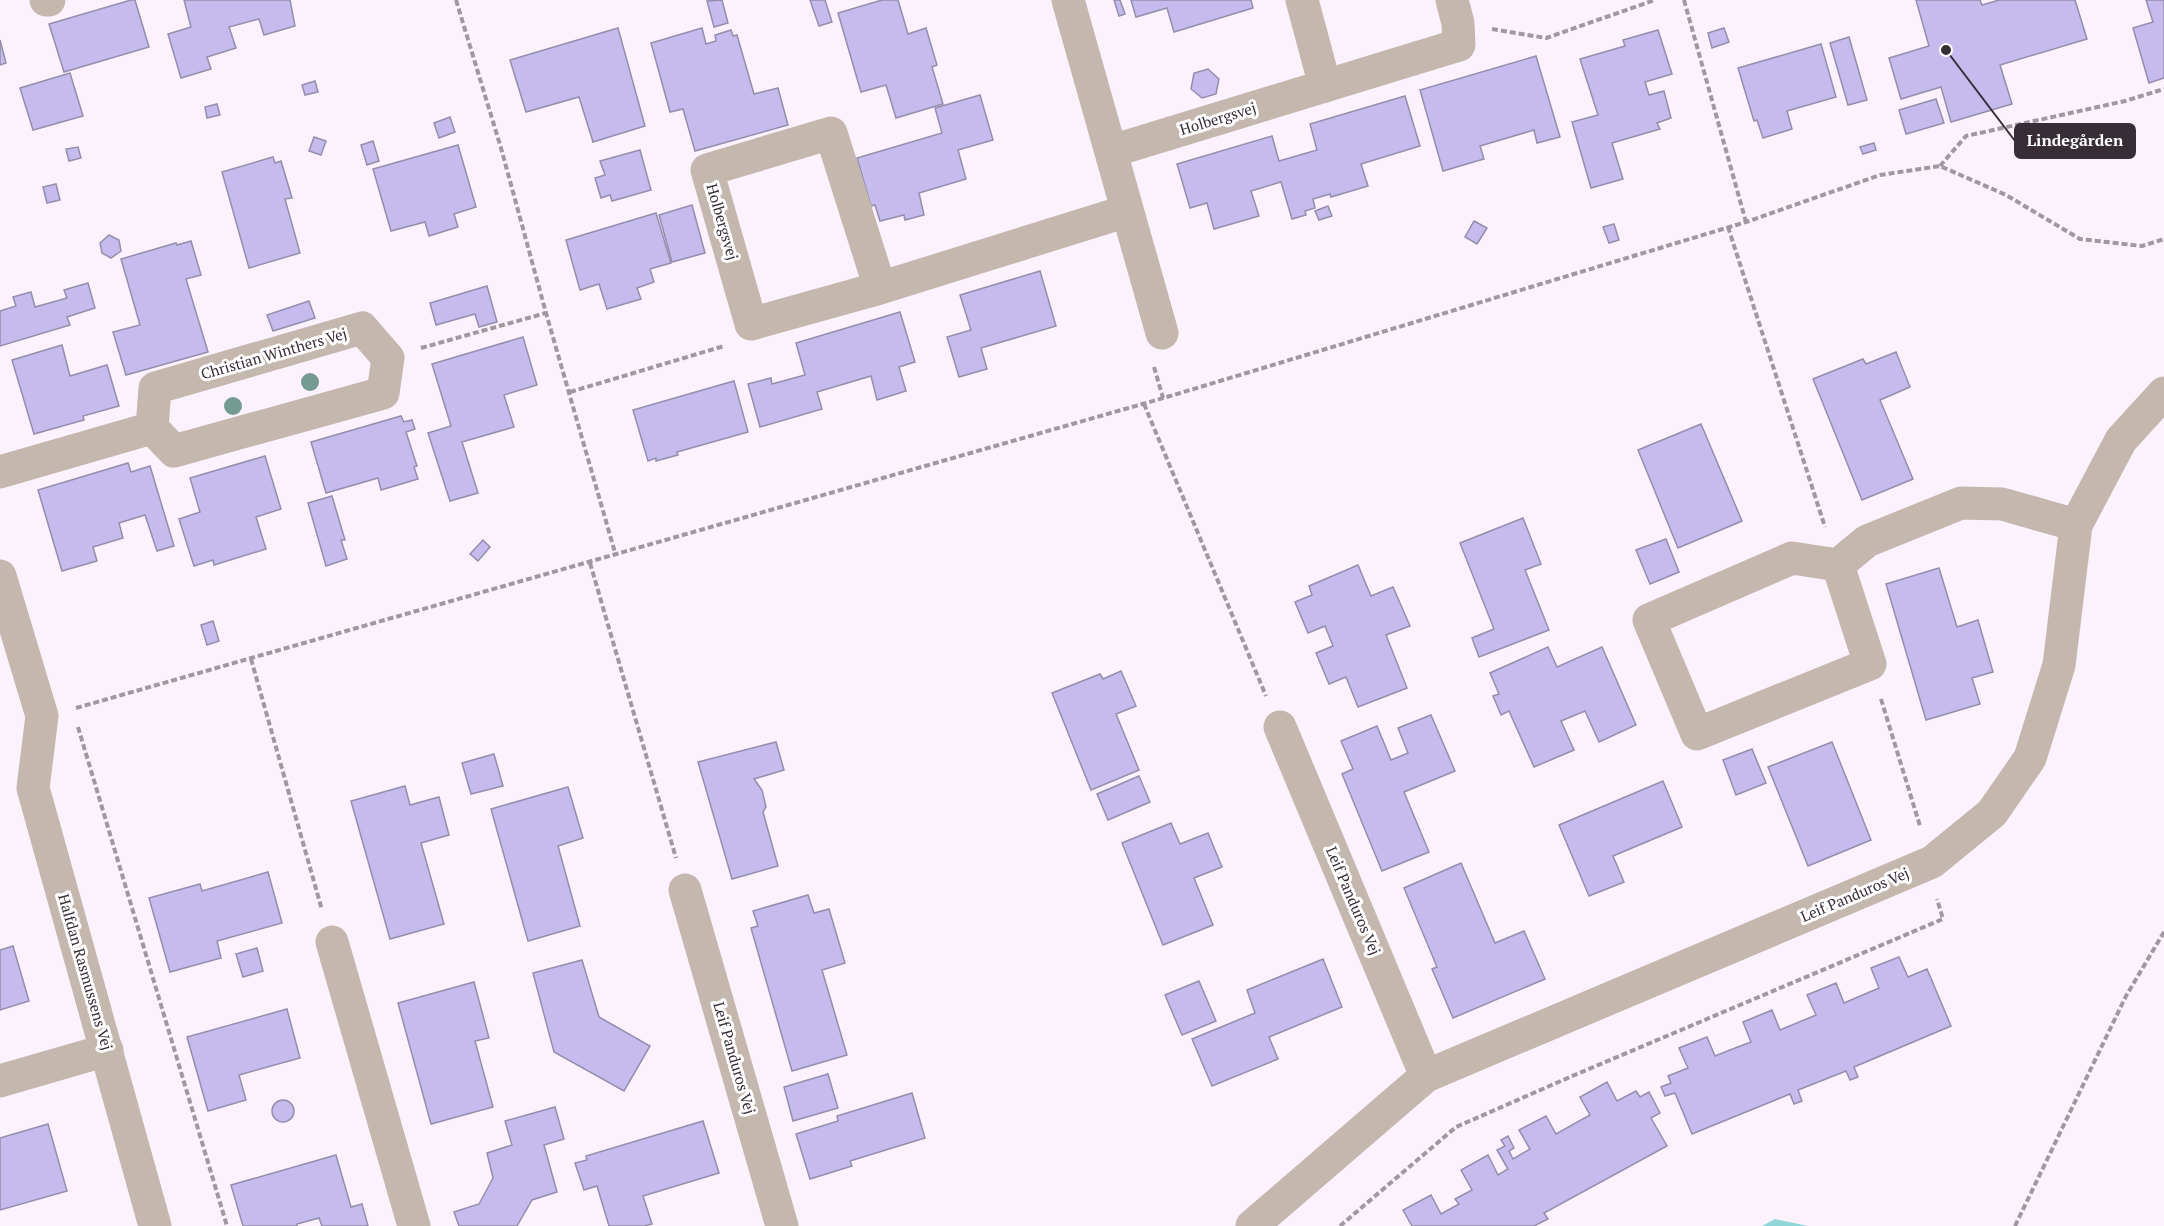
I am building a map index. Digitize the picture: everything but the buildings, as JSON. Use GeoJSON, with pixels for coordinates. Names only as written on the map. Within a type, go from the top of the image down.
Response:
{"type":"FeatureCollection","features":[{"type":"Feature","properties":{"kind":"street"},"geometry":{"type":"LineString","coordinates":[[1068,0],[1112,151],[1157,345]]}},
{"type":"Feature","properties":{"kind":"street"},"geometry":{"type":"LineString","coordinates":[[1302,0],[1325,86]]}},
{"type":"Feature","properties":{"kind":"street","name":"Holbergsvej"},"geometry":{"type":"LineString","coordinates":[[1112,151],[1459,45],[1455,11]]}},
{"type":"Feature","properties":{"kind":"street","name":"Holbergsvej"},"geometry":{"type":"LineString","coordinates":[[751,324],[707,170],[831,133],[880,288]]}},
{"type":"Feature","properties":{"kind":"street"},"geometry":{"type":"LineString","coordinates":[[751,324],[880,288],[1127,211]]}},
{"type":"Feature","properties":{"kind":"street","name":"Christian Winthers Vej"},"geometry":{"type":"LineString","coordinates":[[152,428],[155,388],[362,328],[388,358]]}},
{"type":"Feature","properties":{"kind":"street"},"geometry":{"type":"LineString","coordinates":[[0,472],[152,428],[174,451],[383,393],[388,358]]}},
{"type":"Feature","properties":{"kind":"street","name":"Leif Panduros Vej"},"geometry":{"type":"LineString","coordinates":[[1252,1226],[1426,1076],[1932,862],[1992,813],[2030,758],[2059,665],[2076,525],[2121,440],[2164,393]]}},
{"type":"Feature","properties":{"kind":"street"},"geometry":{"type":"LineString","coordinates":[[1838,565],[1870,664],[1697,734],[1649,620],[1792,558],[1838,565],[1867,541],[1961,503],[2002,504],[2076,525]]}},
{"type":"Feature","properties":{"kind":"street"},"geometry":{"type":"LineString","coordinates":[[0,576],[57,713]]}},
{"type":"Feature","properties":{"kind":"street","name":"Halfdan Rasmussens Vej"},"geometry":{"type":"LineString","coordinates":[[57,713],[33,788],[155,1226]]}},
{"type":"Feature","properties":{"kind":"street","name":"Leif Panduros Vej"},"geometry":{"type":"LineString","coordinates":[[1280,727],[1426,1076]]}},
{"type":"Feature","properties":{"kind":"street","name":"Leif Panduros Vej"},"geometry":{"type":"LineString","coordinates":[[685,890],[782,1226]]}},
{"type":"Feature","properties":{"kind":"street"},"geometry":{"type":"LineString","coordinates":[[332,942],[414,1226]]}},
{"type":"Feature","properties":{"kind":"street"},"geometry":{"type":"LineString","coordinates":[[0,1081],[107,1050]]}},
{"type":"Feature","properties":{"kind":"path"},"geometry":{"type":"LineString","coordinates":[[456,0],[501,147],[616,555]]}},
{"type":"Feature","properties":{"kind":"path"},"geometry":{"type":"LineString","coordinates":[[1455,11],[1546,38],[1655,0]]}},
{"type":"Feature","properties":{"kind":"path"},"geometry":{"type":"LineString","coordinates":[[1684,0],[1746,222]]}},
{"type":"Feature","properties":{"kind":"path"},"geometry":{"type":"LineString","coordinates":[[1940,166],[1966,136],[2125,101],[2164,89]]}},
{"type":"Feature","properties":{"kind":"path"},"geometry":{"type":"LineString","coordinates":[[227,1226],[57,713],[1144,404],[1746,222],[1880,175],[1940,166],[2006,195],[2080,239],[2142,246],[2164,239]]}},
{"type":"Feature","properties":{"kind":"path"},"geometry":{"type":"LineString","coordinates":[[1728,227],[1838,565]]}},
{"type":"Feature","properties":{"kind":"path"},"geometry":{"type":"LineString","coordinates":[[388,358],[546,313]]}},
{"type":"Feature","properties":{"kind":"path"},"geometry":{"type":"LineString","coordinates":[[570,392],[740,341],[751,324]]}},
{"type":"Feature","properties":{"kind":"path"},"geometry":{"type":"LineString","coordinates":[[1157,345],[1163,398]]}},
{"type":"Feature","properties":{"kind":"path"},"geometry":{"type":"LineString","coordinates":[[1144,404],[1280,727]]}},
{"type":"Feature","properties":{"kind":"path"},"geometry":{"type":"LineString","coordinates":[[590,563],[685,890]]}},
{"type":"Feature","properties":{"kind":"path"},"geometry":{"type":"LineString","coordinates":[[251,658],[332,942]]}},
{"type":"Feature","properties":{"kind":"path"},"geometry":{"type":"LineString","coordinates":[[1870,664],[1932,862]]}},
{"type":"Feature","properties":{"kind":"path"},"geometry":{"type":"LineString","coordinates":[[1340,1226],[1456,1127],[1943,919],[1937,899]]}},
{"type":"Feature","properties":{"kind":"path"},"geometry":{"type":"LineString","coordinates":[[2015,1226],[2126,996],[2164,932]]}},
{"type":"Feature","properties":{"kind":"water"},"geometry":{"type":"Polygon","coordinates":[[[1775,1219],[1808,1226],[1762,1226],[1775,1219]]]}},
{"type":"Feature","properties":{"kind":"place","name":"Lindegården"},"geometry":{"type":"Point","coordinates":[1946,50]}}]}
